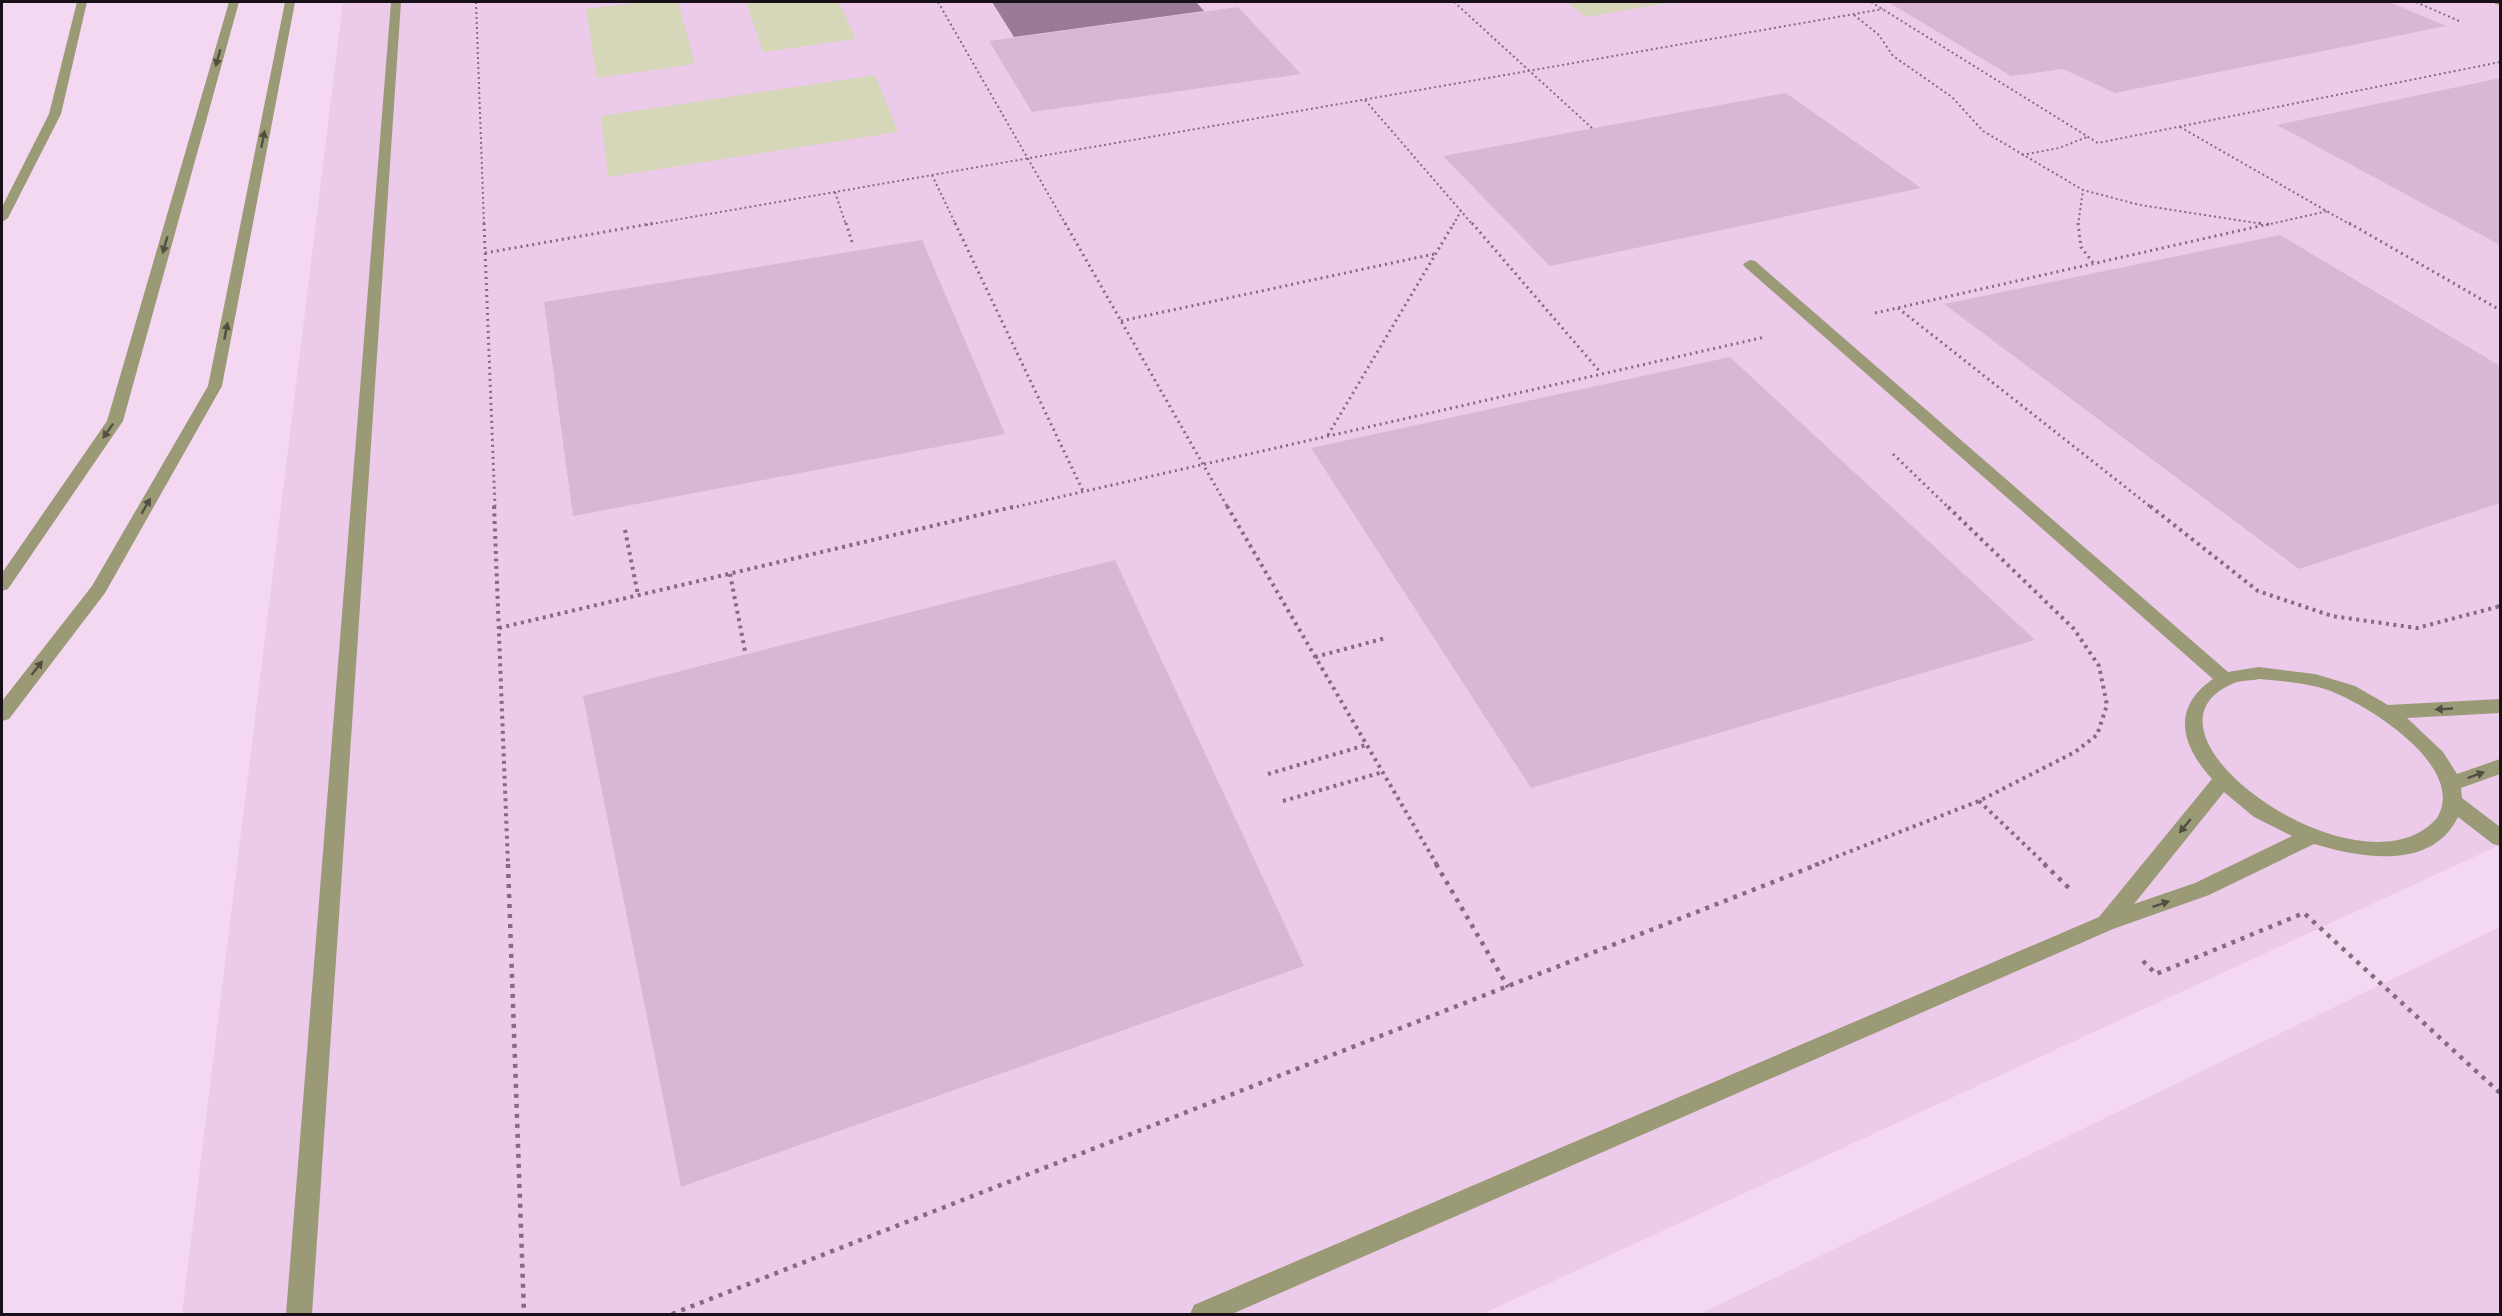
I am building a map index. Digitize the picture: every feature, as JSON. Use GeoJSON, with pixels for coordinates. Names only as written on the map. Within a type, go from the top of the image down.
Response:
{"type":"FeatureCollection","features":[{"type":"Feature","properties":{"kind":"street"},"geometry":{"type":"LineString","coordinates":[[2,218],[55,114],[81,2]]}},
{"type":"Feature","properties":{"kind":"street"},"geometry":{"type":"LineString","coordinates":[[2,585],[115,421],[234,2]]}},
{"type":"Feature","properties":{"kind":"street"},"geometry":{"type":"LineString","coordinates":[[2,714],[99,588],[215,386],[290,2]]}},
{"type":"Feature","properties":{"kind":"street"},"geometry":{"type":"LineString","coordinates":[[299,1314],[396,2]]}},
{"type":"Feature","properties":{"kind":"street"},"geometry":{"type":"LineString","coordinates":[[1750,264],[2225,679]]}},
{"type":"Feature","properties":{"kind":"street"},"geometry":{"type":"LineString","coordinates":[[2500,766],[2452,793],[2445,825],[2424,841],[2394,848],[2355,848],[2312,836],[2263,813],[2222,781],[2200,750],[2192,720],[2201,695],[2225,679],[2259,673],[2301,676],[2346,690],[2387,712],[2428,746],[2452,793],[2500,838]]}},
{"type":"Feature","properties":{"kind":"street"},"geometry":{"type":"LineString","coordinates":[[2387,712],[2500,706]]}},
{"type":"Feature","properties":{"kind":"street"},"geometry":{"type":"LineString","coordinates":[[2106,923],[2222,781]]}},
{"type":"Feature","properties":{"kind":"street"},"geometry":{"type":"LineString","coordinates":[[1203,1314],[2106,923],[2202,889],[2312,836]]}},
{"type":"Feature","properties":{"kind":"path"},"geometry":{"type":"LineString","coordinates":[[476,2],[524,1314]]}},
{"type":"Feature","properties":{"kind":"path"},"geometry":{"type":"LineString","coordinates":[[938,2],[1202,463],[1508,987]]}},
{"type":"Feature","properties":{"kind":"path"},"geometry":{"type":"LineString","coordinates":[[1454,2],[1592,128]]}},
{"type":"Feature","properties":{"kind":"path"},"geometry":{"type":"LineString","coordinates":[[1871,2],[2098,143],[2500,62]]}},
{"type":"Feature","properties":{"kind":"path"},"geometry":{"type":"LineString","coordinates":[[485,253],[1883,9]]}},
{"type":"Feature","properties":{"kind":"path"},"geometry":{"type":"LineString","coordinates":[[1853,14],[1879,34],[1893,56],[1952,97],[1983,131],[2083,190],[2140,205],[2267,225]]}},
{"type":"Feature","properties":{"kind":"path"},"geometry":{"type":"LineString","coordinates":[[1365,99],[1602,374]]}},
{"type":"Feature","properties":{"kind":"path"},"geometry":{"type":"LineString","coordinates":[[2179,127],[2500,310]]}},
{"type":"Feature","properties":{"kind":"path"},"geometry":{"type":"LineString","coordinates":[[2022,155],[2059,148],[2088,137]]}},
{"type":"Feature","properties":{"kind":"path"},"geometry":{"type":"LineString","coordinates":[[932,175],[1083,491]]}},
{"type":"Feature","properties":{"kind":"path"},"geometry":{"type":"LineString","coordinates":[[2083,190],[2077,243],[2094,264]]}},
{"type":"Feature","properties":{"kind":"path"},"geometry":{"type":"LineString","coordinates":[[835,192],[852,242]]}},
{"type":"Feature","properties":{"kind":"path"},"geometry":{"type":"LineString","coordinates":[[1328,435],[1461,211]]}},
{"type":"Feature","properties":{"kind":"path"},"geometry":{"type":"LineString","coordinates":[[1869,314],[2328,211]]}},
{"type":"Feature","properties":{"kind":"path"},"geometry":{"type":"LineString","coordinates":[[1121,321],[1434,254]]}},
{"type":"Feature","properties":{"kind":"path"},"geometry":{"type":"LineString","coordinates":[[1898,307],[2258,591],[2332,616],[2416,628],[2500,607]]}},
{"type":"Feature","properties":{"kind":"path"},"geometry":{"type":"LineString","coordinates":[[499,628],[1202,463],[1768,337]]}},
{"type":"Feature","properties":{"kind":"path"},"geometry":{"type":"LineString","coordinates":[[672,1314],[1979,801],[2075,752],[2097,735],[2107,705],[2099,666],[2074,629],[1887,448]]}},
{"type":"Feature","properties":{"kind":"path"},"geometry":{"type":"LineString","coordinates":[[626,530],[638,595]]}},
{"type":"Feature","properties":{"kind":"path"},"geometry":{"type":"LineString","coordinates":[[730,574],[745,651]]}},
{"type":"Feature","properties":{"kind":"path"},"geometry":{"type":"LineString","coordinates":[[1315,657],[1386,638]]}},
{"type":"Feature","properties":{"kind":"path"},"geometry":{"type":"LineString","coordinates":[[1268,774],[1366,745]]}},
{"type":"Feature","properties":{"kind":"path"},"geometry":{"type":"LineString","coordinates":[[1283,801],[1383,772]]}},
{"type":"Feature","properties":{"kind":"path"},"geometry":{"type":"LineString","coordinates":[[1979,801],[2156,974],[2304,913],[2500,1093]]}},
{"type":"Feature","properties":{"kind":"shaded area"},"geometry":{"type":"Polygon","coordinates":[[[343,2],[2500,2],[2500,845],[1482,1314],[182,1314],[343,2]]]}},
{"type":"Feature","properties":{"kind":"shaded area"},"geometry":{"type":"Polygon","coordinates":[[[992,2],[1196,2],[1204,11],[1014,37],[992,2]]]}},
{"type":"Feature","properties":{"kind":"shaded area"},"geometry":{"type":"Polygon","coordinates":[[[2500,927],[2500,1314],[1700,1314],[2500,927]]]}},
{"type":"Feature","properties":{"kind":"green space"},"geometry":{"type":"Polygon","coordinates":[[[642,2],[678,2],[695,64],[597,78],[586,9],[642,2]]]}},
{"type":"Feature","properties":{"kind":"green space"},"geometry":{"type":"Polygon","coordinates":[[[746,2],[839,2],[856,39],[763,52],[746,2]]]}},
{"type":"Feature","properties":{"kind":"green space"},"geometry":{"type":"Polygon","coordinates":[[[1566,2],[1674,2],[1586,17],[1566,2]]]}},
{"type":"Feature","properties":{"kind":"green space"},"geometry":{"type":"Polygon","coordinates":[[[875,75],[898,132],[608,177],[601,116],[875,75]]]}},
{"type":"Feature","properties":{"kind":"building"},"geometry":{"type":"Polygon","coordinates":[[[1888,2],[2389,2],[2446,26],[2115,93],[2063,69],[2011,76],[1888,2]]]}},
{"type":"Feature","properties":{"kind":"building"},"geometry":{"type":"Polygon","coordinates":[[[1238,7],[1301,74],[1032,112],[989,41],[1238,7]]]}},
{"type":"Feature","properties":{"kind":"building"},"geometry":{"type":"Polygon","coordinates":[[[2500,78],[2500,245],[2277,125],[2500,78]]]}},
{"type":"Feature","properties":{"kind":"building"},"geometry":{"type":"Polygon","coordinates":[[[1786,93],[1921,188],[1550,266],[1443,156],[1786,93]]]}},
{"type":"Feature","properties":{"kind":"building"},"geometry":{"type":"Polygon","coordinates":[[[2280,235],[2500,366],[2500,503],[2299,569],[1944,304],[2280,235]]]}},
{"type":"Feature","properties":{"kind":"building"},"geometry":{"type":"Polygon","coordinates":[[[922,240],[1005,434],[573,516],[544,302],[922,240]]]}},
{"type":"Feature","properties":{"kind":"building"},"geometry":{"type":"Polygon","coordinates":[[[1730,357],[2035,640],[1531,788],[1311,448],[1730,357]]]}},
{"type":"Feature","properties":{"kind":"building"},"geometry":{"type":"Polygon","coordinates":[[[1115,560],[1304,966],[681,1187],[583,696],[1115,560]]]}}]}
